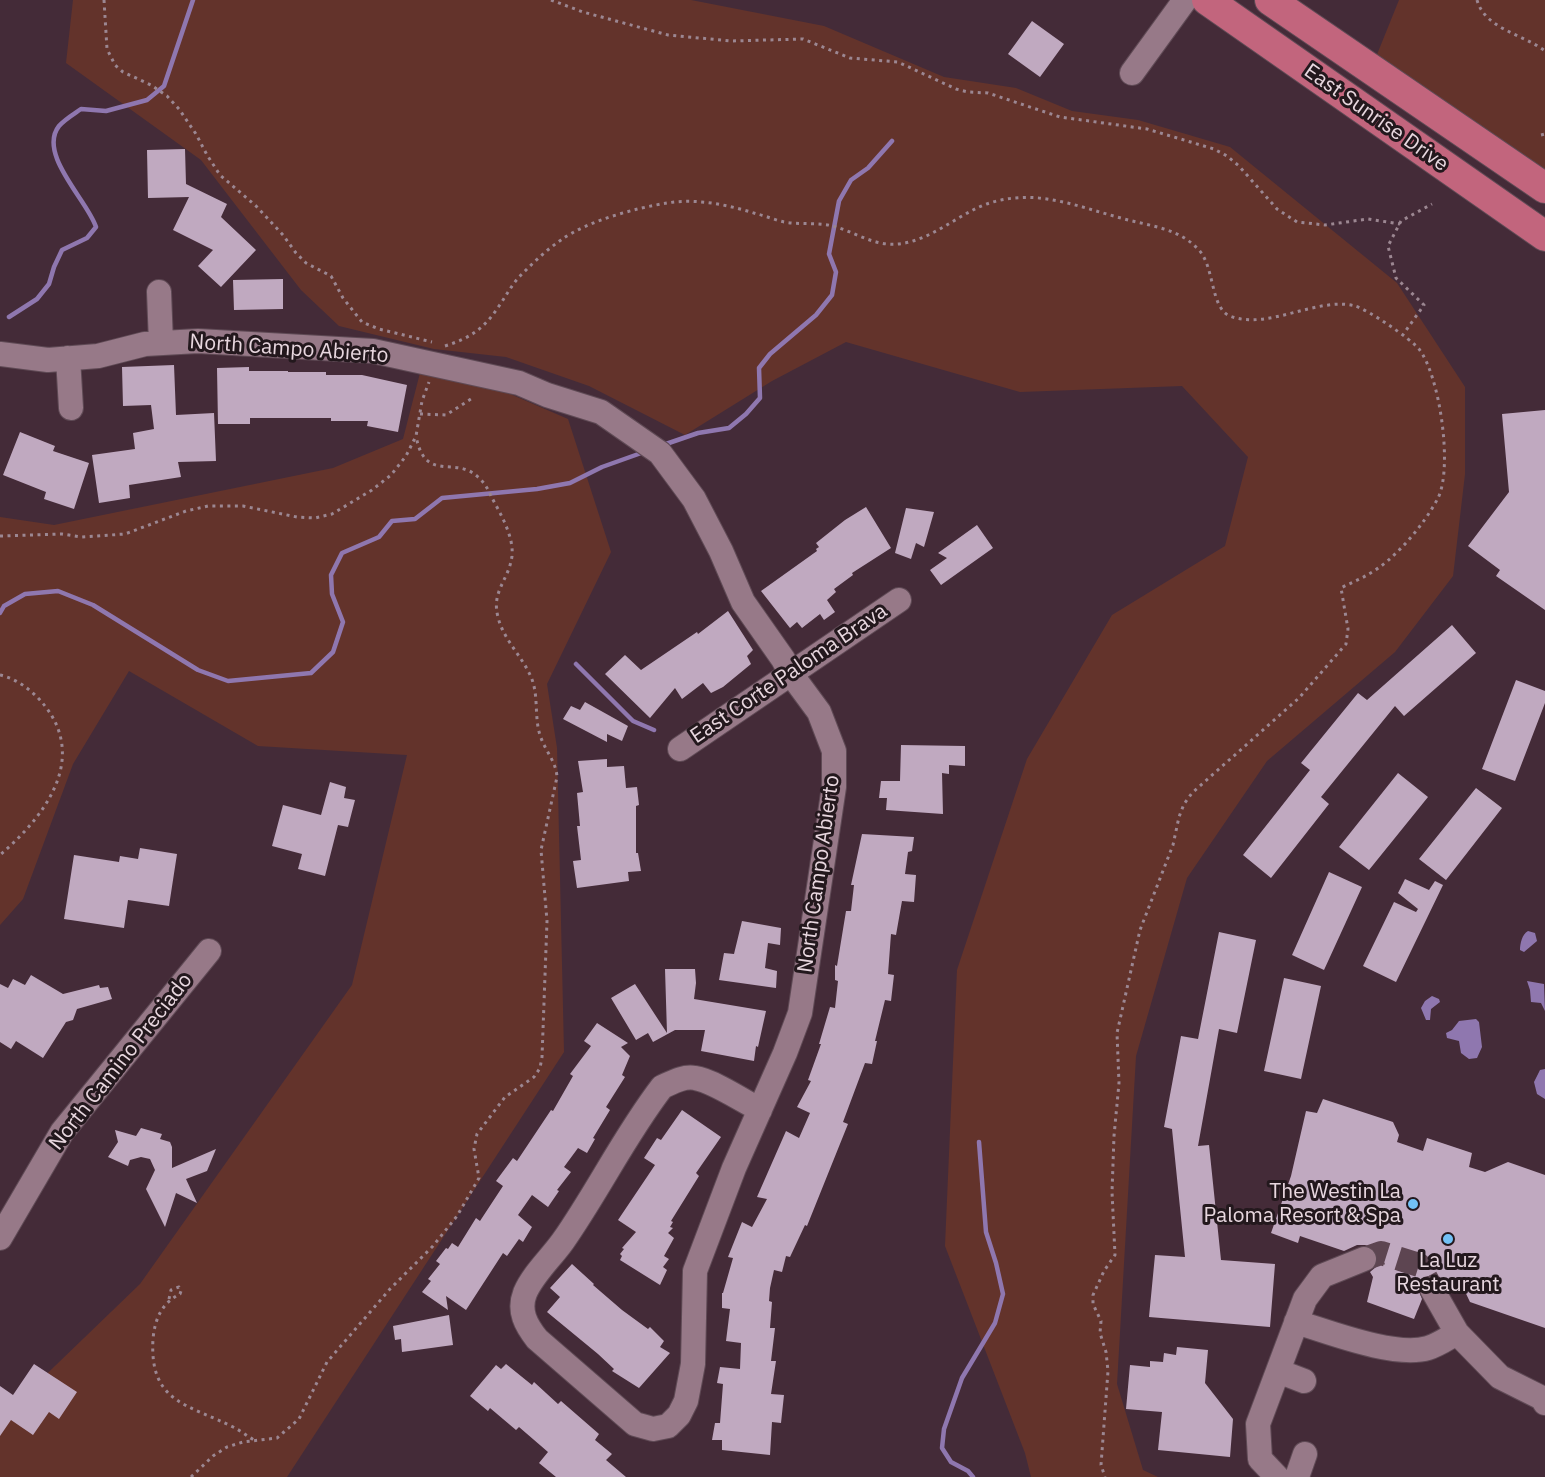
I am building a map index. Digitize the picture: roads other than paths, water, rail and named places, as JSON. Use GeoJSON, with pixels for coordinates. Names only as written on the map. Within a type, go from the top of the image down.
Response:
{"type":"FeatureCollection","features":[{"type":"Feature","properties":{"kind":"main road","name":"East Sunrise Drive"},"geometry":{"type":"LineString","coordinates":[[1207,0],[1545,236]]}},
{"type":"Feature","properties":{"kind":"main road","name":"East Sunrise Drive"},"geometry":{"type":"LineString","coordinates":[[1270,0],[1545,188]]}},
{"type":"Feature","properties":{"kind":"street"},"geometry":{"type":"LineString","coordinates":[[1131,73],[1185,0]]}},
{"type":"Feature","properties":{"kind":"street"},"geometry":{"type":"LineString","coordinates":[[159,292],[161,343]]}},
{"type":"Feature","properties":{"kind":"street","name":"North Campo Abierto"},"geometry":{"type":"LineString","coordinates":[[0,354],[48,360],[98,356],[145,344],[198,341],[373,351],[519,383],[547,395],[601,412],[660,453],[694,499],[721,551],[743,602],[819,712],[834,751],[834,787],[800,1013],[785,1053],[760,1110],[734,1168],[695,1271],[693,1364],[686,1401],[679,1415],[662,1436],[653,1429],[635,1424],[537,1339],[516,1310],[531,1283],[563,1242],[652,1100],[676,1073],[704,1080],[760,1110]]}},
{"type":"Feature","properties":{"kind":"street"},"geometry":{"type":"LineString","coordinates":[[68,358],[71,408]]}},
{"type":"Feature","properties":{"kind":"street","name":"East Corte Paloma Brava"},"geometry":{"type":"LineString","coordinates":[[680,749],[899,600]]}},
{"type":"Feature","properties":{"kind":"street","name":"North Camino Preciado"},"geometry":{"type":"LineString","coordinates":[[0,1238],[62,1132],[209,951]]}},
{"type":"Feature","properties":{"kind":"street"},"geometry":{"type":"LineString","coordinates":[[1277,1477],[1260,1459],[1258,1424],[1305,1299],[1322,1276],[1364,1259]]}},
{"type":"Feature","properties":{"kind":"street"},"geometry":{"type":"LineString","coordinates":[[1432,1289],[1457,1334],[1500,1377],[1544,1400]]}},
{"type":"Feature","properties":{"kind":"street"},"geometry":{"type":"LineString","coordinates":[[1296,1322],[1355,1340],[1405,1350],[1427,1348],[1457,1334]]}},
{"type":"Feature","properties":{"kind":"street"},"geometry":{"type":"LineString","coordinates":[[1278,1371],[1304,1382]]}},
{"type":"Feature","properties":{"kind":"street"},"geometry":{"type":"LineString","coordinates":[[1297,1477],[1305,1454]]}},
{"type":"Feature","properties":{"kind":"waterway"},"geometry":{"type":"LineString","coordinates":[[9,317],[37,299],[49,284],[62,250],[87,238],[96,227],[66,177],[54,150],[54,137],[59,126],[81,109],[106,111],[147,100],[164,86],[193,0]]}},
{"type":"Feature","properties":{"kind":"waterway"},"geometry":{"type":"LineString","coordinates":[[663,445],[698,433],[729,428],[760,398],[759,368],[770,354],[816,315],[832,295],[836,272],[829,254],[839,201],[851,180],[868,168],[892,141]]}},
{"type":"Feature","properties":{"kind":"waterway"},"geometry":{"type":"LineString","coordinates":[[0,613],[4,606],[25,594],[58,591],[93,605],[198,670],[228,681],[311,673],[333,652],[343,622],[332,594],[331,575],[342,553],[379,537],[392,521],[415,519],[442,498],[537,489],[570,483],[602,467],[644,452]]}},
{"type":"Feature","properties":{"kind":"waterway"},"geometry":{"type":"LineString","coordinates":[[576,664],[633,721],[654,730]]}},
{"type":"Feature","properties":{"kind":"waterway"},"geometry":{"type":"LineString","coordinates":[[973,1477],[968,1471],[951,1462],[942,1448],[944,1429],[962,1378],[995,1323],[1003,1294],[986,1232],[979,1142]]}},
{"type":"Feature","properties":{"kind":"tunnel"},"geometry":{"type":"LineString","coordinates":[[1364,1259],[1381,1253],[1419,1265],[1432,1289]]}},
{"type":"Feature","properties":{"kind":"place","name":"The Westin La Paloma Resort & Spa"},"geometry":{"type":"Point","coordinates":[1413,1204]}},
{"type":"Feature","properties":{"kind":"place","name":"La Luz Restaurant"},"geometry":{"type":"Point","coordinates":[1448,1239]}}]}
